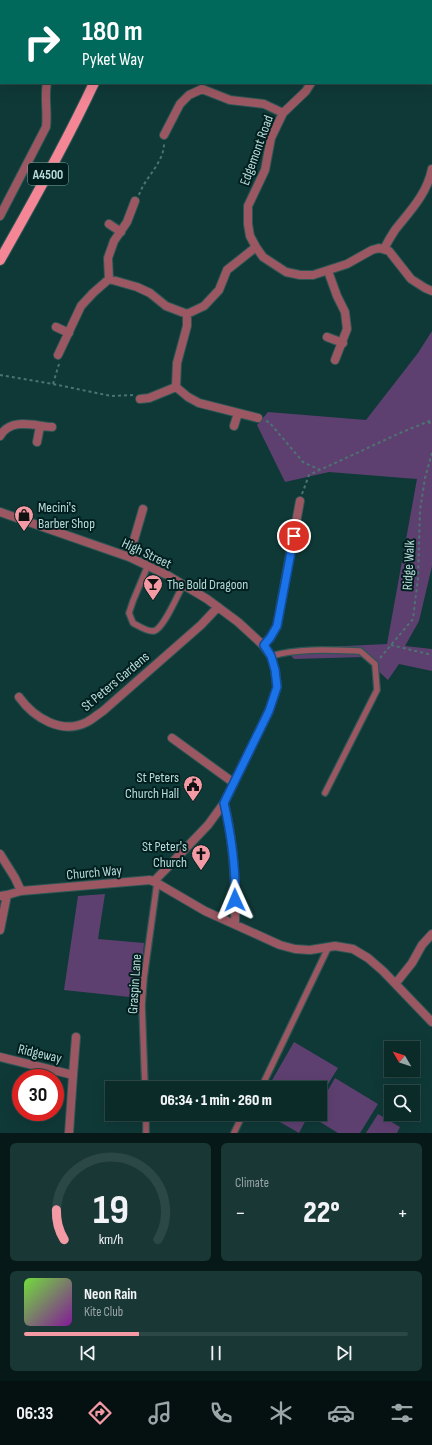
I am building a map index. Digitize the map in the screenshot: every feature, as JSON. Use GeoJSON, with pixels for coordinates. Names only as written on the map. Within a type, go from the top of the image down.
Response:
{"type":"FeatureCollection","features":[{"type":"Feature","properties":{"kind":"main road","name":"A4500"},"geometry":{"type":"LineString","coordinates":[[0,260],[78,119],[94,84]]}},
{"type":"Feature","properties":{"kind":"street"},"geometry":{"type":"LineString","coordinates":[[0,216],[46,127],[47,84]]}},
{"type":"Feature","properties":{"kind":"street","name":"Edgemont Road"},"geometry":{"type":"LineString","coordinates":[[310,84],[306,91],[283,113],[271,138],[265,170],[248,206],[250,236],[263,257],[286,272],[300,275],[313,275],[328,271],[346,264],[372,250],[379,248],[384,249]]}},
{"type":"Feature","properties":{"kind":"street"},"geometry":{"type":"LineString","coordinates":[[164,135],[180,104],[201,86],[230,100],[264,104],[283,113]]}},
{"type":"Feature","properties":{"kind":"street"},"geometry":{"type":"LineString","coordinates":[[432,169],[430,179],[420,200],[394,232],[384,249],[393,255],[411,278],[432,291]]}},
{"type":"Feature","properties":{"kind":"street"},"geometry":{"type":"LineString","coordinates":[[109,279],[108,258],[114,241],[127,222],[135,201]]}},
{"type":"Feature","properties":{"kind":"street"},"geometry":{"type":"LineString","coordinates":[[109,224],[121,232]]}},
{"type":"Feature","properties":{"kind":"street"},"geometry":{"type":"LineString","coordinates":[[109,279],[138,287],[150,293],[166,306],[187,314],[204,306],[219,290],[227,270],[256,247]]}},
{"type":"Feature","properties":{"kind":"street"},"geometry":{"type":"LineString","coordinates":[[328,271],[337,296],[345,312],[347,329],[343,343],[335,360]]}},
{"type":"Feature","properties":{"kind":"street"},"geometry":{"type":"LineString","coordinates":[[58,355],[81,306],[109,279]]}},
{"type":"Feature","properties":{"kind":"street"},"geometry":{"type":"LineString","coordinates":[[176,387],[177,363],[187,326],[187,314]]}},
{"type":"Feature","properties":{"kind":"street"},"geometry":{"type":"LineString","coordinates":[[56,327],[69,333]]}},
{"type":"Feature","properties":{"kind":"street"},"geometry":{"type":"LineString","coordinates":[[327,337],[343,343]]}},
{"type":"Feature","properties":{"kind":"street"},"geometry":{"type":"LineString","coordinates":[[140,399],[149,398],[176,387]]}},
{"type":"Feature","properties":{"kind":"street"},"geometry":{"type":"LineString","coordinates":[[176,387],[188,397],[199,403],[258,418]]}},
{"type":"Feature","properties":{"kind":"street"},"geometry":{"type":"LineString","coordinates":[[234,426],[238,413]]}},
{"type":"Feature","properties":{"kind":"street"},"geometry":{"type":"LineString","coordinates":[[0,436],[8,428],[18,423],[52,427]]}},
{"type":"Feature","properties":{"kind":"street"},"geometry":{"type":"LineString","coordinates":[[37,442],[40,426]]}},
{"type":"Feature","properties":{"kind":"street"},"geometry":{"type":"LineString","coordinates":[[264,645],[277,626],[300,501]]}},
{"type":"Feature","properties":{"kind":"street"},"geometry":{"type":"LineString","coordinates":[[129,557],[143,509]]}},
{"type":"Feature","properties":{"kind":"street","name":"High Street"},"geometry":{"type":"LineString","coordinates":[[0,512],[148,565],[218,607],[264,645],[271,656],[275,670],[277,687],[269,711],[224,803],[208,825],[155,882]]}},
{"type":"Feature","properties":{"kind":"street","name":"St Peters Gardens"},"geometry":{"type":"LineString","coordinates":[[19,697],[27,709],[42,720],[57,725],[72,727],[87,722],[103,711],[184,640],[211,616],[218,607]]}},
{"type":"Feature","properties":{"kind":"street"},"geometry":{"type":"LineString","coordinates":[[172,738],[234,783]]}},
{"type":"Feature","properties":{"kind":"street"},"geometry":{"type":"LineString","coordinates":[[224,803],[228,820],[236,888],[235,924]]}},
{"type":"Feature","properties":{"kind":"street"},"geometry":{"type":"LineString","coordinates":[[0,854],[21,891]]}},
{"type":"Feature","properties":{"kind":"street","name":"Church Way"},"geometry":{"type":"LineString","coordinates":[[4,896],[21,891],[146,880],[155,882]]}},
{"type":"Feature","properties":{"kind":"street"},"geometry":{"type":"LineString","coordinates":[[155,882],[205,911],[280,945],[295,949],[310,950],[335,946],[353,949],[368,958],[396,983],[432,1022]]}},
{"type":"Feature","properties":{"kind":"street"},"geometry":{"type":"LineString","coordinates":[[0,930],[4,896]]}},
{"type":"Feature","properties":{"kind":"street"},"geometry":{"type":"LineString","coordinates":[[396,983],[412,963],[422,945],[432,934]]}},
{"type":"Feature","properties":{"kind":"street","name":"Ridgeway"},"geometry":{"type":"LineString","coordinates":[[69,1133],[76,1037]]}},
{"type":"Feature","properties":{"kind":"street","name":"Ridgeway"},"geometry":{"type":"LineString","coordinates":[[0,1057],[73,1075]]}},
{"type":"Feature","properties":{"kind":"lane"},"geometry":{"type":"LineString","coordinates":[[148,565],[129,613],[133,623],[146,630],[153,631],[157,629],[164,621],[183,585]]}},
{"type":"Feature","properties":{"kind":"lane"},"geometry":{"type":"LineString","coordinates":[[271,656],[281,653],[329,650],[360,651],[375,664],[377,690],[324,793]]}},
{"type":"Feature","properties":{"kind":"lane","name":"Graspin Lane"},"geometry":{"type":"LineString","coordinates":[[145,1081],[142,1005],[155,882]]}},
{"type":"Feature","properties":{"kind":"lane"},"geometry":{"type":"LineString","coordinates":[[264,1081],[328,948]]}},
{"type":"Feature","properties":{"kind":"lane"},"geometry":{"type":"LineString","coordinates":[[146,1121],[146,1133]]}},
{"type":"Feature","properties":{"kind":"lane"},"geometry":{"type":"LineString","coordinates":[[234,1133],[240,1121]]}},
{"type":"Feature","properties":{"kind":"path"},"geometry":{"type":"LineString","coordinates":[[135,201],[138,201],[142,188],[165,148],[164,135]]}},
{"type":"Feature","properties":{"kind":"path"},"geometry":{"type":"LineString","coordinates":[[54,384],[60,363],[58,355]]}},
{"type":"Feature","properties":{"kind":"path"},"geometry":{"type":"LineString","coordinates":[[0,375],[111,396],[138,394],[140,399]]}},
{"type":"Feature","properties":{"kind":"path"},"geometry":{"type":"LineString","coordinates":[[258,418],[269,422],[303,462],[320,470]]}},
{"type":"Feature","properties":{"kind":"path"},"geometry":{"type":"LineString","coordinates":[[300,501],[308,475],[432,420]]}},
{"type":"Feature","properties":{"kind":"path"},"geometry":{"type":"LineString","coordinates":[[428,422],[432,424]]}},
{"type":"Feature","properties":{"kind":"path","name":"Ridge Walk"},"geometry":{"type":"LineString","coordinates":[[375,664],[413,619],[418,578],[420,510],[424,478],[432,453]]}},
{"type":"Feature","properties":{"kind":"path"},"geometry":{"type":"LineString","coordinates":[[391,645],[432,656]]}},
{"type":"Feature","properties":{"kind":"shaded area"},"geometry":{"type":"Polygon","coordinates":[[[432,331],[432,566],[419,621],[405,646],[432,649],[432,671],[399,664],[388,680],[363,657],[294,659],[285,649],[387,644],[417,479],[329,472],[285,482],[257,425],[268,412],[366,420],[418,353],[432,331]]]}},
{"type":"Feature","properties":{"kind":"shaded area"},"geometry":{"type":"Polygon","coordinates":[[[105,894],[98,939],[144,943],[139,998],[64,990],[78,896],[105,894]]]}},
{"type":"Feature","properties":{"kind":"shaded area"},"geometry":{"type":"Polygon","coordinates":[[[294,1042],[338,1068],[327,1086],[327,1081],[272,1081],[294,1042]]]}},
{"type":"Feature","properties":{"kind":"shaded area"},"geometry":{"type":"Polygon","coordinates":[[[335,1078],[378,1104],[360,1133],[338,1133],[318,1121],[327,1121],[327,1092],[335,1078]]]}},
{"type":"Feature","properties":{"kind":"shaded area"},"geometry":{"type":"Polygon","coordinates":[[[378,1114],[384,1118],[384,1121],[390,1121],[400,1127],[397,1133],[366,1133],[378,1114]]]}},
{"type":"Feature","properties":{"kind":"shaded area"},"geometry":{"type":"Polygon","coordinates":[[[278,1121],[305,1121],[299,1133],[278,1121]]]}},
{"type":"Feature","properties":{"kind":"place","name":"Mecini's Barber Shop"},"geometry":{"type":"Point","coordinates":[24,532]}},
{"type":"Feature","properties":{"kind":"place","name":"The Bold Dragoon"},"geometry":{"type":"Point","coordinates":[153,601]}},
{"type":"Feature","properties":{"kind":"place","name":"St Peters Church Hall"},"geometry":{"type":"Point","coordinates":[193,802]}},
{"type":"Feature","properties":{"kind":"place","name":"St Peter's Church"},"geometry":{"type":"Point","coordinates":[201,871]}},
{"type":"Feature","properties":{"kind":"route"},"geometry":{"type":"LineString","coordinates":[[235,900],[236,888],[234,867],[228,820],[224,803],[269,711],[277,687],[275,670],[271,656],[264,645],[277,626],[294,536]]}}]}
